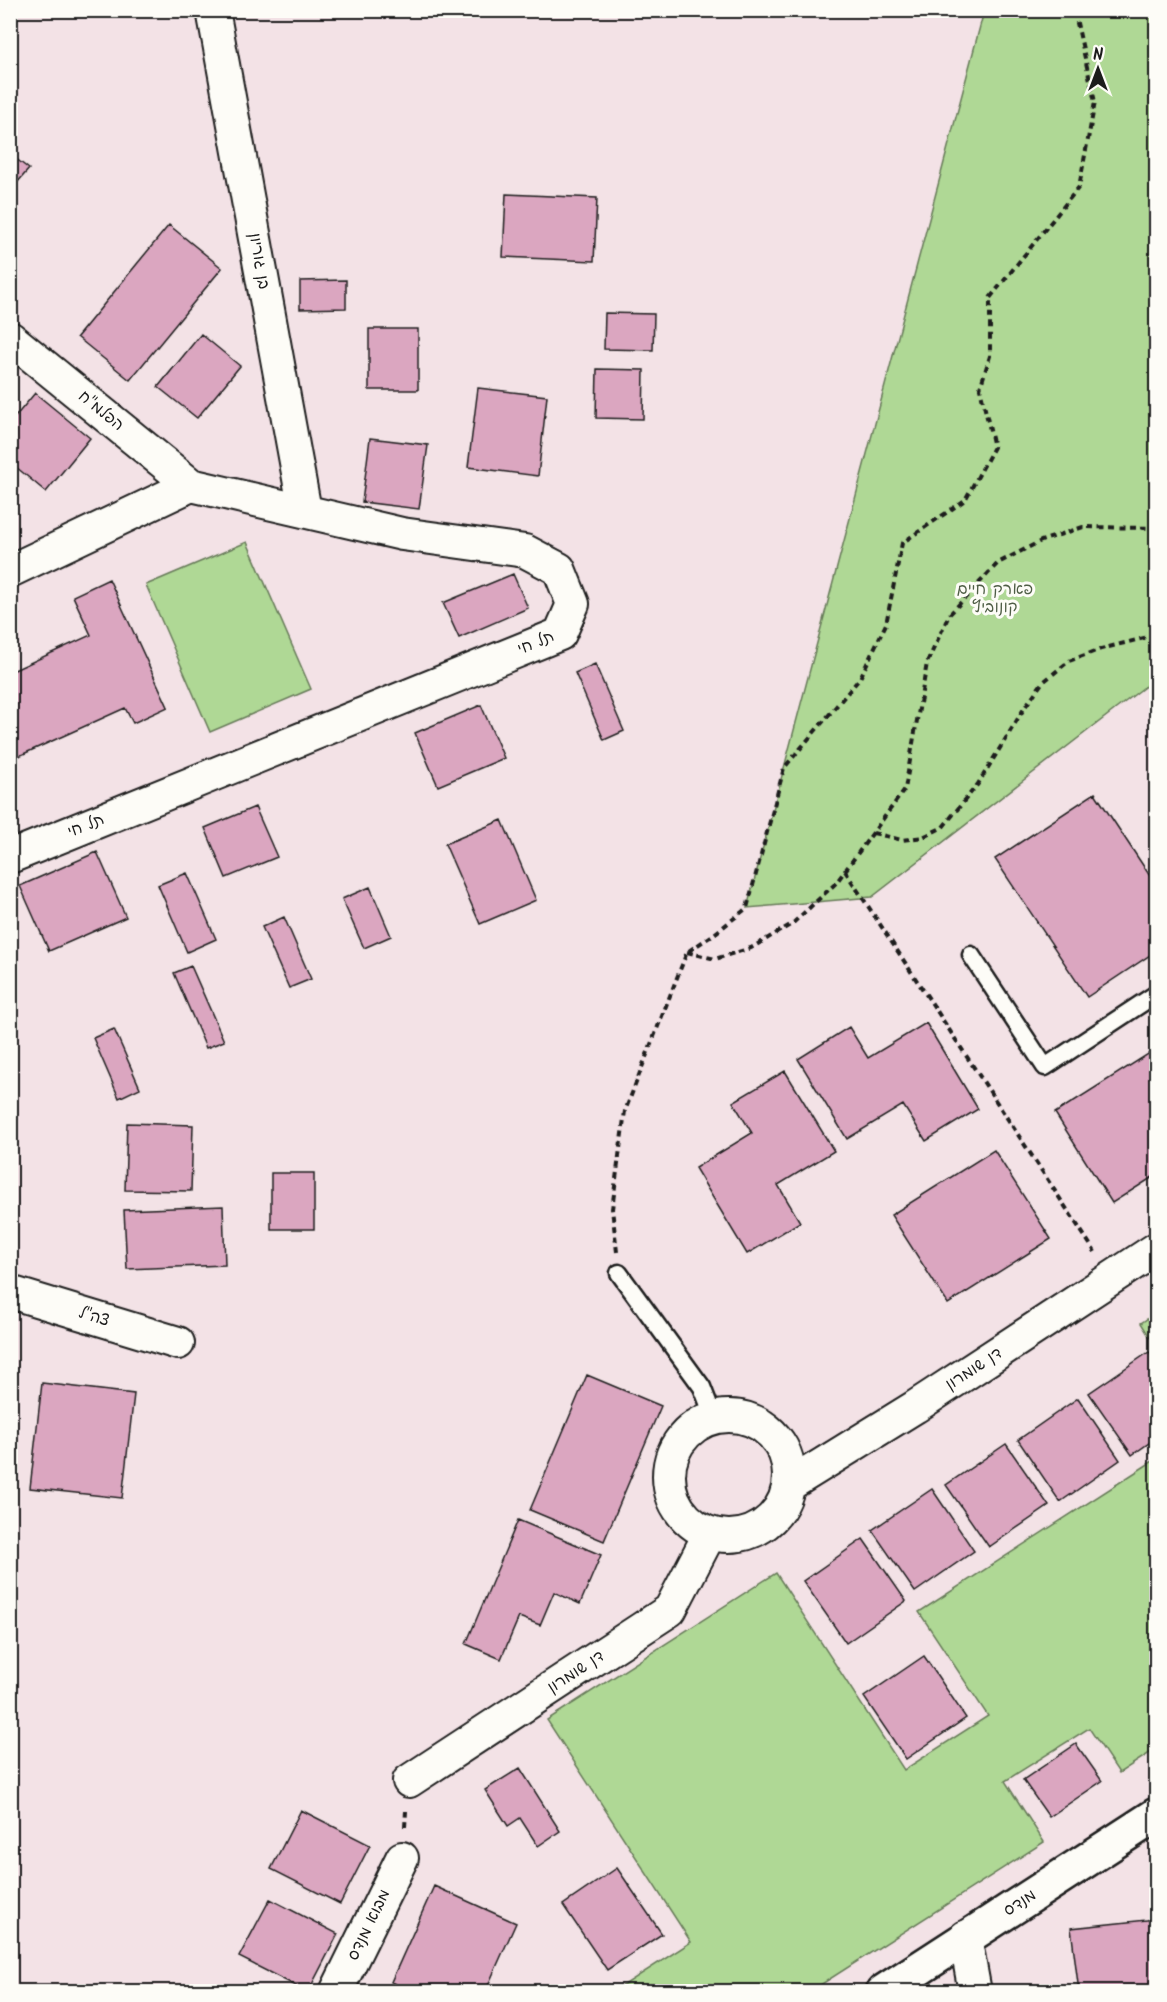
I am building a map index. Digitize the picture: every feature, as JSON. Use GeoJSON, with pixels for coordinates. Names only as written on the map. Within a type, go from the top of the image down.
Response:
{"type":"FeatureCollection","features":[{"type":"Feature","properties":{"kind":"street","name":"בן גוריון"},"geometry":{"type":"LineString","coordinates":[[213,10],[305,511]]}},
{"type":"Feature","properties":{"kind":"street","name":"הפלמ\"ח"},"geometry":{"type":"LineString","coordinates":[[10,338],[190,485]]}},
{"type":"Feature","properties":{"kind":"street","name":"תל חי"},"geometry":{"type":"LineString","coordinates":[[10,857],[560,634],[573,604],[559,569],[525,551],[402,534],[190,485]]}},
{"type":"Feature","properties":{"kind":"street"},"geometry":{"type":"LineString","coordinates":[[10,572],[190,485]]}},
{"type":"Feature","properties":{"kind":"street","name":"דן שומרון"},"geometry":{"type":"LineString","coordinates":[[789,1485],[915,1407],[1156,1249]]}},
{"type":"Feature","properties":{"kind":"street","name":"צה\"ל"},"geometry":{"type":"LineString","coordinates":[[10,1292],[178,1343]]}},
{"type":"Feature","properties":{"kind":"street"},"geometry":{"type":"LineString","coordinates":[[735,1416],[754,1421],[770,1431],[782,1447],[789,1465],[789,1485],[782,1505],[769,1521],[752,1532],[731,1536],[710,1533],[692,1522],[679,1509],[671,1492],[669,1473],[673,1454],[683,1438],[697,1425],[714,1418],[735,1416]]}},
{"type":"Feature","properties":{"kind":"street","name":"דן שומרון"},"geometry":{"type":"LineString","coordinates":[[408,1781],[670,1610],[710,1533]]}},
{"type":"Feature","properties":{"kind":"street","name":"מנדס"},"geometry":{"type":"LineString","coordinates":[[884,1992],[965,1937],[1156,1815]]}},
{"type":"Feature","properties":{"kind":"street","name":"מבוא מנדס"},"geometry":{"type":"LineString","coordinates":[[336,1992],[402,1858]]}},
{"type":"Feature","properties":{"kind":"street"},"geometry":{"type":"LineString","coordinates":[[965,1937],[975,1992]]}},
{"type":"Feature","properties":{"kind":"lane"},"geometry":{"type":"LineString","coordinates":[[971,955],[1045,1067],[1156,994]]}},
{"type":"Feature","properties":{"kind":"lane"},"geometry":{"type":"LineString","coordinates":[[619,1274],[702,1387],[714,1418]]}},
{"type":"Feature","properties":{"kind":"path"},"geometry":{"type":"LineString","coordinates":[[619,1274],[612,1209],[625,1111],[687,952],[747,908],[784,768],[860,678],[886,624],[902,543],[965,500],[994,447],[980,388],[990,356],[990,298],[1079,187],[1095,102],[1074,10]]}},
{"type":"Feature","properties":{"kind":"path"},"geometry":{"type":"LineString","coordinates":[[687,952],[715,959],[751,948],[792,924],[836,883],[905,789],[927,663],[949,615],[998,563],[1041,541],[1083,527],[1156,528]]}},
{"type":"Feature","properties":{"kind":"path"},"geometry":{"type":"LineString","coordinates":[[873,833],[902,840],[923,837],[943,827],[978,784],[1025,706],[1042,683],[1069,661],[1101,649],[1156,635]]}},
{"type":"Feature","properties":{"kind":"path"},"geometry":{"type":"LineString","coordinates":[[845,871],[1112,1278]]}},
{"type":"Feature","properties":{"kind":"path"},"geometry":{"type":"LineString","coordinates":[[402,1858],[408,1781]]}},
{"type":"Feature","properties":{"kind":"green space","name":"פארק חיים קונוביץ"},"geometry":{"type":"Polygon","coordinates":[[[984,11],[1156,11],[1156,678],[872,897],[747,908],[984,11]]]}},
{"type":"Feature","properties":{"kind":"green space"},"geometry":{"type":"Polygon","coordinates":[[[247,542],[311,689],[210,732],[146,585],[247,542]]]}},
{"type":"Feature","properties":{"kind":"green space"},"geometry":{"type":"Polygon","coordinates":[[[1156,1313],[1156,1347],[1141,1323],[1156,1313]]]}},
{"type":"Feature","properties":{"kind":"green space"},"geometry":{"type":"Polygon","coordinates":[[[1156,1459],[1156,1749],[1119,1773],[1089,1728],[1005,1781],[1044,1842],[811,1991],[623,1991],[621,1987],[691,1942],[547,1720],[776,1573],[904,1770],[988,1716],[919,1612],[1156,1459]]]}},
{"type":"Feature","properties":{"kind":"building"},"geometry":{"type":"Polygon","coordinates":[[[10,154],[29,169],[10,191],[10,154]]]}},
{"type":"Feature","properties":{"kind":"building"},"geometry":{"type":"Polygon","coordinates":[[[506,194],[597,198],[594,261],[503,257],[506,194]]]}},
{"type":"Feature","properties":{"kind":"building"},"geometry":{"type":"Polygon","coordinates":[[[169,225],[222,268],[130,380],[77,337],[169,225]]]}},
{"type":"Feature","properties":{"kind":"building"},"geometry":{"type":"Polygon","coordinates":[[[346,280],[346,308],[300,309],[300,281],[346,280]]]}},
{"type":"Feature","properties":{"kind":"building"},"geometry":{"type":"Polygon","coordinates":[[[605,313],[654,314],[653,350],[604,349],[605,313]]]}},
{"type":"Feature","properties":{"kind":"building"},"geometry":{"type":"Polygon","coordinates":[[[369,329],[418,329],[418,390],[369,390],[369,329]]]}},
{"type":"Feature","properties":{"kind":"building"},"geometry":{"type":"Polygon","coordinates":[[[201,334],[240,366],[197,418],[158,387],[201,334]]]}},
{"type":"Feature","properties":{"kind":"building"},"geometry":{"type":"Polygon","coordinates":[[[597,369],[644,370],[643,419],[596,418],[597,369]]]}},
{"type":"Feature","properties":{"kind":"building"},"geometry":{"type":"Polygon","coordinates":[[[478,388],[547,396],[538,476],[468,467],[478,388]]]}},
{"type":"Feature","properties":{"kind":"building"},"geometry":{"type":"Polygon","coordinates":[[[35,393],[90,438],[46,492],[10,462],[10,423],[35,393]]]}},
{"type":"Feature","properties":{"kind":"building"},"geometry":{"type":"Polygon","coordinates":[[[370,438],[428,445],[419,509],[362,502],[370,438]]]}},
{"type":"Feature","properties":{"kind":"building"},"geometry":{"type":"Polygon","coordinates":[[[513,574],[528,608],[459,638],[443,603],[513,574]]]}},
{"type":"Feature","properties":{"kind":"building"},"geometry":{"type":"Polygon","coordinates":[[[109,579],[168,707],[133,723],[125,708],[10,760],[10,672],[91,635],[73,596],[109,579]]]}},
{"type":"Feature","properties":{"kind":"building"},"geometry":{"type":"Polygon","coordinates":[[[595,664],[624,731],[604,740],[575,673],[595,664]]]}},
{"type":"Feature","properties":{"kind":"building"},"geometry":{"type":"Polygon","coordinates":[[[481,705],[504,758],[438,786],[415,733],[481,705]]]}},
{"type":"Feature","properties":{"kind":"building"},"geometry":{"type":"Polygon","coordinates":[[[1095,793],[1156,885],[1156,951],[1087,997],[995,859],[1095,793]]]}},
{"type":"Feature","properties":{"kind":"building"},"geometry":{"type":"Polygon","coordinates":[[[255,807],[277,857],[226,878],[205,828],[255,807]]]}},
{"type":"Feature","properties":{"kind":"building"},"geometry":{"type":"Polygon","coordinates":[[[502,820],[536,900],[480,924],[445,844],[502,820]]]}},
{"type":"Feature","properties":{"kind":"building"},"geometry":{"type":"Polygon","coordinates":[[[97,852],[126,917],[49,951],[20,886],[97,852]]]}},
{"type":"Feature","properties":{"kind":"building"},"geometry":{"type":"Polygon","coordinates":[[[187,873],[216,939],[187,952],[158,885],[187,873]]]}},
{"type":"Feature","properties":{"kind":"building"},"geometry":{"type":"Polygon","coordinates":[[[370,887],[391,936],[364,948],[342,899],[370,887]]]}},
{"type":"Feature","properties":{"kind":"building"},"geometry":{"type":"Polygon","coordinates":[[[284,917],[311,979],[289,988],[262,927],[284,917]]]}},
{"type":"Feature","properties":{"kind":"building"},"geometry":{"type":"Polygon","coordinates":[[[191,966],[224,1041],[206,1048],[174,973],[191,966]]]}},
{"type":"Feature","properties":{"kind":"building"},"geometry":{"type":"Polygon","coordinates":[[[926,1023],[978,1109],[926,1141],[903,1105],[847,1139],[798,1059],[849,1027],[868,1058],[926,1023]]]}},
{"type":"Feature","properties":{"kind":"building"},"geometry":{"type":"Polygon","coordinates":[[[114,1029],[140,1088],[119,1098],[93,1038],[114,1029]]]}},
{"type":"Feature","properties":{"kind":"building"},"geometry":{"type":"Polygon","coordinates":[[[1156,1049],[1156,1175],[1112,1203],[1055,1113],[1156,1049]]]}},
{"type":"Feature","properties":{"kind":"building"},"geometry":{"type":"Polygon","coordinates":[[[785,1071],[834,1151],[778,1185],[800,1222],[747,1254],[695,1168],[752,1133],[733,1102],[785,1071]]]}},
{"type":"Feature","properties":{"kind":"building"},"geometry":{"type":"Polygon","coordinates":[[[127,1123],[193,1125],[191,1191],[125,1190],[127,1123]]]}},
{"type":"Feature","properties":{"kind":"building"},"geometry":{"type":"Polygon","coordinates":[[[994,1150],[1051,1239],[948,1304],[891,1215],[994,1150]]]}},
{"type":"Feature","properties":{"kind":"building"},"geometry":{"type":"Polygon","coordinates":[[[271,1173],[314,1173],[314,1229],[271,1229],[271,1173]]]}},
{"type":"Feature","properties":{"kind":"building"},"geometry":{"type":"Polygon","coordinates":[[[223,1206],[225,1265],[127,1269],[124,1210],[223,1206]]]}},
{"type":"Feature","properties":{"kind":"building"},"geometry":{"type":"Polygon","coordinates":[[[1149,1352],[1156,1362],[1156,1438],[1132,1455],[1089,1393],[1149,1352]]]}},
{"type":"Feature","properties":{"kind":"building"},"geometry":{"type":"Polygon","coordinates":[[[587,1375],[661,1406],[604,1541],[530,1510],[587,1375]]]}},
{"type":"Feature","properties":{"kind":"building"},"geometry":{"type":"Polygon","coordinates":[[[42,1383],[134,1394],[122,1498],[30,1488],[42,1383]]]}},
{"type":"Feature","properties":{"kind":"building"},"geometry":{"type":"Polygon","coordinates":[[[1078,1398],[1120,1460],[1060,1502],[1018,1440],[1078,1398]]]}},
{"type":"Feature","properties":{"kind":"building"},"geometry":{"type":"Polygon","coordinates":[[[1006,1444],[1049,1506],[989,1547],[946,1485],[1006,1444]]]}},
{"type":"Feature","properties":{"kind":"building"},"geometry":{"type":"Polygon","coordinates":[[[932,1489],[974,1551],[915,1592],[872,1530],[932,1489]]]}},
{"type":"Feature","properties":{"kind":"building"},"geometry":{"type":"Polygon","coordinates":[[[518,1520],[601,1555],[580,1604],[554,1592],[540,1625],[519,1617],[501,1659],[466,1644],[518,1520]]]}},
{"type":"Feature","properties":{"kind":"building"},"geometry":{"type":"Polygon","coordinates":[[[863,1539],[906,1601],[846,1643],[803,1581],[863,1539]]]}},
{"type":"Feature","properties":{"kind":"building"},"geometry":{"type":"Polygon","coordinates":[[[924,1656],[966,1718],[906,1759],[864,1697],[924,1656]]]}},
{"type":"Feature","properties":{"kind":"building"},"geometry":{"type":"Polygon","coordinates":[[[1076,1744],[1102,1781],[1049,1817],[1023,1780],[1076,1744]]]}},
{"type":"Feature","properties":{"kind":"building"},"geometry":{"type":"Polygon","coordinates":[[[520,1768],[560,1831],[538,1846],[520,1818],[508,1826],[485,1790],[520,1768]]]}},
{"type":"Feature","properties":{"kind":"building"},"geometry":{"type":"Polygon","coordinates":[[[301,1810],[370,1845],[340,1904],[271,1869],[301,1810]]]}},
{"type":"Feature","properties":{"kind":"building"},"geometry":{"type":"Polygon","coordinates":[[[617,1868],[662,1934],[607,1970],[563,1905],[617,1868]]]}},
{"type":"Feature","properties":{"kind":"building"},"geometry":{"type":"Polygon","coordinates":[[[434,1886],[516,1923],[485,1992],[412,1992],[391,1982],[434,1886]]]}},
{"type":"Feature","properties":{"kind":"building"},"geometry":{"type":"Polygon","coordinates":[[[270,1899],[338,1934],[308,1992],[239,1957],[270,1899]]]}},
{"type":"Feature","properties":{"kind":"building"},"geometry":{"type":"Polygon","coordinates":[[[1156,1919],[1156,1992],[1079,1992],[1071,1928],[1156,1919]]]}}]}
